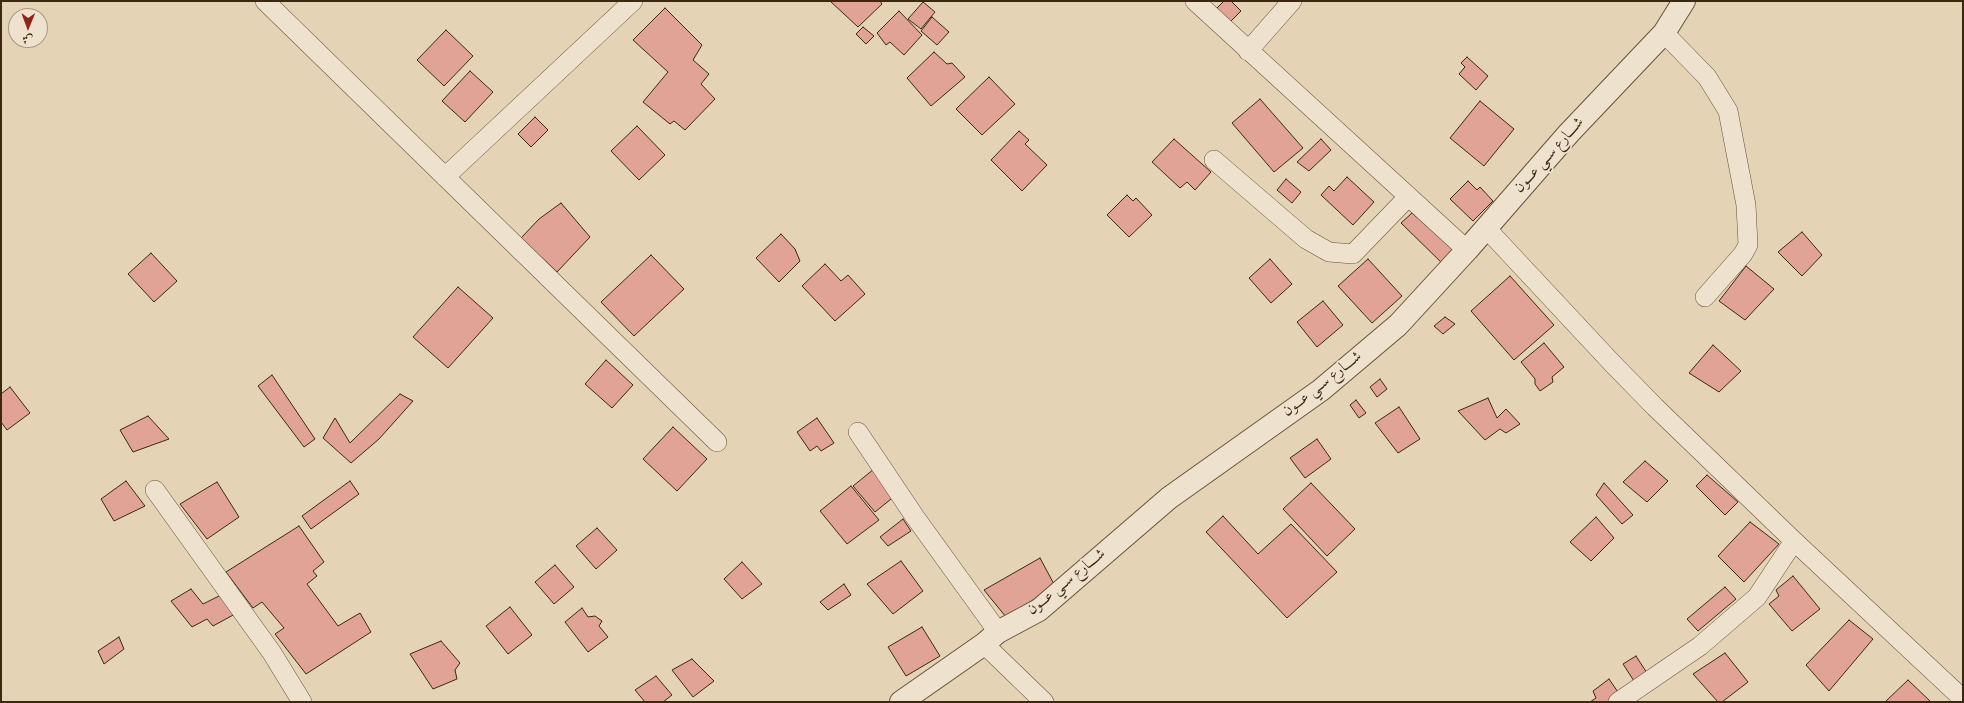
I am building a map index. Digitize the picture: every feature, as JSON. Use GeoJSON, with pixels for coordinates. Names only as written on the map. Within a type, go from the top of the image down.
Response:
{"type":"FeatureCollection","features":[{"type":"Feature","properties":{"kind":"street"},"geometry":{"type":"LineString","coordinates":[[265,1],[717,442]]}},
{"type":"Feature","properties":{"kind":"street"},"geometry":{"type":"LineString","coordinates":[[445,177],[634,1]]}},
{"type":"Feature","properties":{"kind":"street"},"geometry":{"type":"LineString","coordinates":[[1195,1],[1467,250]]}},
{"type":"Feature","properties":{"kind":"street"},"geometry":{"type":"LineString","coordinates":[[1248,51],[1292,1]]}},
{"type":"Feature","properties":{"kind":"street","name":"شــــارع ســي عـــون"},"geometry":{"type":"LineString","coordinates":[[901,702],[991,638],[1039,610],[1169,498],[1321,390],[1398,325],[1467,250],[1569,133],[1664,33],[1684,1]]}},
{"type":"Feature","properties":{"kind":"street"},"geometry":{"type":"LineString","coordinates":[[1664,33],[1707,77],[1728,111],[1746,205],[1748,245],[1743,254],[1705,296]]}},
{"type":"Feature","properties":{"kind":"street"},"geometry":{"type":"LineString","coordinates":[[1214,160],[1306,239],[1329,252],[1353,254],[1408,197]]}},
{"type":"Feature","properties":{"kind":"street"},"geometry":{"type":"LineString","coordinates":[[1486,228],[1622,374],[1794,541],[1963,699]]}},
{"type":"Feature","properties":{"kind":"street"},"geometry":{"type":"LineString","coordinates":[[858,432],[915,517],[991,638],[1044,702]]}},
{"type":"Feature","properties":{"kind":"street"},"geometry":{"type":"LineString","coordinates":[[155,490],[272,653],[302,702]]}},
{"type":"Feature","properties":{"kind":"street"},"geometry":{"type":"LineString","coordinates":[[1618,702],[1700,646],[1757,597],[1794,541]]}},
{"type":"Feature","properties":{"kind":"building"},"geometry":{"type":"Polygon","coordinates":[[[830,1],[880,1],[882,4],[858,27],[830,1]]]}},
{"type":"Feature","properties":{"kind":"building"},"geometry":{"type":"Polygon","coordinates":[[[1224,1],[1231,1],[1241,11],[1229,23],[1215,10],[1224,1]]]}},
{"type":"Feature","properties":{"kind":"building"},"geometry":{"type":"Polygon","coordinates":[[[923,2],[935,12],[921,29],[908,19],[923,2]]]}},
{"type":"Feature","properties":{"kind":"building"},"geometry":{"type":"Polygon","coordinates":[[[665,8],[702,45],[693,60],[709,74],[701,84],[715,99],[685,130],[674,121],[670,124],[643,102],[668,72],[633,40],[665,8]]]}},
{"type":"Feature","properties":{"kind":"building"},"geometry":{"type":"Polygon","coordinates":[[[899,11],[922,35],[904,55],[890,42],[886,45],[877,33],[899,11]]]}},
{"type":"Feature","properties":{"kind":"building"},"geometry":{"type":"Polygon","coordinates":[[[932,17],[949,32],[937,45],[921,31],[932,17]]]}},
{"type":"Feature","properties":{"kind":"building"},"geometry":{"type":"Polygon","coordinates":[[[863,27],[874,36],[866,44],[856,34],[863,27]]]}},
{"type":"Feature","properties":{"kind":"building"},"geometry":{"type":"Polygon","coordinates":[[[446,30],[473,56],[444,86],[417,60],[446,30]]]}},
{"type":"Feature","properties":{"kind":"building"},"geometry":{"type":"Polygon","coordinates":[[[934,52],[947,64],[952,63],[965,77],[931,106],[907,78],[934,52]]]}},
{"type":"Feature","properties":{"kind":"building"},"geometry":{"type":"Polygon","coordinates":[[[1467,57],[1488,76],[1476,90],[1459,74],[1465,67],[1461,63],[1467,57]]]}},
{"type":"Feature","properties":{"kind":"building"},"geometry":{"type":"Polygon","coordinates":[[[470,71],[493,92],[465,122],[442,101],[470,71]]]}},
{"type":"Feature","properties":{"kind":"building"},"geometry":{"type":"Polygon","coordinates":[[[989,77],[1015,104],[982,135],[956,109],[989,77]]]}},
{"type":"Feature","properties":{"kind":"building"},"geometry":{"type":"Polygon","coordinates":[[[1260,99],[1303,148],[1274,172],[1232,123],[1260,99]]]}},
{"type":"Feature","properties":{"kind":"building"},"geometry":{"type":"Polygon","coordinates":[[[1480,101],[1514,129],[1484,166],[1450,138],[1480,101]]]}},
{"type":"Feature","properties":{"kind":"building"},"geometry":{"type":"Polygon","coordinates":[[[535,117],[548,130],[531,147],[518,134],[535,117]]]}},
{"type":"Feature","properties":{"kind":"building"},"geometry":{"type":"Polygon","coordinates":[[[637,126],[665,155],[639,180],[611,151],[637,126]]]}},
{"type":"Feature","properties":{"kind":"building"},"geometry":{"type":"Polygon","coordinates":[[[1019,131],[1029,140],[1025,144],[1047,165],[1022,191],[991,160],[1019,131]]]}},
{"type":"Feature","properties":{"kind":"building"},"geometry":{"type":"Polygon","coordinates":[[[1174,139],[1211,172],[1195,190],[1187,182],[1180,188],[1152,162],[1174,139]]]}},
{"type":"Feature","properties":{"kind":"building"},"geometry":{"type":"Polygon","coordinates":[[[1321,139],[1331,150],[1309,171],[1297,162],[1321,139]]]}},
{"type":"Feature","properties":{"kind":"building"},"geometry":{"type":"Polygon","coordinates":[[[1347,177],[1374,202],[1353,225],[1321,195],[1329,186],[1334,191],[1347,177]]]}},
{"type":"Feature","properties":{"kind":"building"},"geometry":{"type":"Polygon","coordinates":[[[1286,179],[1301,192],[1292,203],[1277,190],[1286,179]]]}},
{"type":"Feature","properties":{"kind":"building"},"geometry":{"type":"Polygon","coordinates":[[[1468,181],[1477,190],[1480,187],[1493,201],[1473,221],[1450,199],[1468,181]]]}},
{"type":"Feature","properties":{"kind":"building"},"geometry":{"type":"Polygon","coordinates":[[[1127,195],[1133,201],[1136,198],[1152,215],[1129,237],[1107,215],[1127,195]]]}},
{"type":"Feature","properties":{"kind":"building"},"geometry":{"type":"Polygon","coordinates":[[[561,203],[590,237],[557,272],[521,238],[539,219],[561,203]]]}},
{"type":"Feature","properties":{"kind":"building"},"geometry":{"type":"Polygon","coordinates":[[[1412,213],[1458,253],[1445,266],[1401,223],[1412,213]]]}},
{"type":"Feature","properties":{"kind":"building"},"geometry":{"type":"Polygon","coordinates":[[[1802,232],[1822,255],[1802,276],[1778,252],[1802,232]]]}},
{"type":"Feature","properties":{"kind":"building"},"geometry":{"type":"Polygon","coordinates":[[[781,234],[795,249],[800,261],[779,282],[756,258],[781,234]]]}},
{"type":"Feature","properties":{"kind":"building"},"geometry":{"type":"Polygon","coordinates":[[[151,253],[177,281],[154,302],[128,274],[151,253]]]}},
{"type":"Feature","properties":{"kind":"building"},"geometry":{"type":"Polygon","coordinates":[[[651,255],[684,289],[634,336],[601,302],[651,255]]]}},
{"type":"Feature","properties":{"kind":"building"},"geometry":{"type":"Polygon","coordinates":[[[1270,259],[1292,284],[1271,303],[1249,278],[1270,259]]]}},
{"type":"Feature","properties":{"kind":"building"},"geometry":{"type":"Polygon","coordinates":[[[1368,259],[1402,296],[1372,323],[1338,286],[1368,259]]]}},
{"type":"Feature","properties":{"kind":"building"},"geometry":{"type":"Polygon","coordinates":[[[825,264],[841,281],[848,275],[865,294],[835,321],[802,286],[825,264]]]}},
{"type":"Feature","properties":{"kind":"building"},"geometry":{"type":"Polygon","coordinates":[[[1746,266],[1774,289],[1745,320],[1719,301],[1746,266]]]}},
{"type":"Feature","properties":{"kind":"building"},"geometry":{"type":"Polygon","coordinates":[[[1510,276],[1554,325],[1514,360],[1471,311],[1510,276]]]}},
{"type":"Feature","properties":{"kind":"building"},"geometry":{"type":"Polygon","coordinates":[[[458,287],[493,318],[448,368],[413,337],[458,287]]]}},
{"type":"Feature","properties":{"kind":"building"},"geometry":{"type":"Polygon","coordinates":[[[1323,301],[1343,325],[1317,347],[1297,322],[1323,301]]]}},
{"type":"Feature","properties":{"kind":"building"},"geometry":{"type":"Polygon","coordinates":[[[1445,317],[1455,324],[1443,334],[1434,326],[1445,317]]]}},
{"type":"Feature","properties":{"kind":"building"},"geometry":{"type":"Polygon","coordinates":[[[1544,343],[1564,367],[1552,377],[1553,382],[1540,391],[1535,384],[1535,379],[1521,362],[1544,343]]]}},
{"type":"Feature","properties":{"kind":"building"},"geometry":{"type":"Polygon","coordinates":[[[1713,345],[1741,371],[1719,392],[1689,373],[1713,345]]]}},
{"type":"Feature","properties":{"kind":"building"},"geometry":{"type":"Polygon","coordinates":[[[606,360],[633,385],[612,408],[585,384],[606,360]]]}},
{"type":"Feature","properties":{"kind":"building"},"geometry":{"type":"Polygon","coordinates":[[[272,375],[315,439],[304,447],[258,386],[272,375]]]}},
{"type":"Feature","properties":{"kind":"building"},"geometry":{"type":"Polygon","coordinates":[[[1380,379],[1387,389],[1377,397],[1370,387],[1380,379]]]}},
{"type":"Feature","properties":{"kind":"building"},"geometry":{"type":"Polygon","coordinates":[[[10,387],[30,413],[7,430],[1,422],[1,394],[10,387]]]}},
{"type":"Feature","properties":{"kind":"building"},"geometry":{"type":"Polygon","coordinates":[[[400,394],[413,401],[379,439],[351,463],[323,438],[335,418],[350,443],[400,394]]]}},
{"type":"Feature","properties":{"kind":"building"},"geometry":{"type":"Polygon","coordinates":[[[1488,398],[1497,418],[1506,409],[1520,424],[1506,433],[1500,429],[1485,440],[1458,411],[1488,398]]]}},
{"type":"Feature","properties":{"kind":"building"},"geometry":{"type":"Polygon","coordinates":[[[1356,400],[1366,413],[1359,418],[1350,405],[1356,400]]]}},
{"type":"Feature","properties":{"kind":"building"},"geometry":{"type":"Polygon","coordinates":[[[1399,407],[1420,439],[1398,453],[1375,423],[1399,407]]]}},
{"type":"Feature","properties":{"kind":"building"},"geometry":{"type":"Polygon","coordinates":[[[148,416],[169,439],[133,452],[120,430],[148,416]]]}},
{"type":"Feature","properties":{"kind":"building"},"geometry":{"type":"Polygon","coordinates":[[[817,418],[834,443],[821,451],[817,446],[810,451],[797,432],[817,418]]]}},
{"type":"Feature","properties":{"kind":"building"},"geometry":{"type":"Polygon","coordinates":[[[673,427],[707,459],[677,491],[643,459],[673,427]]]}},
{"type":"Feature","properties":{"kind":"building"},"geometry":{"type":"Polygon","coordinates":[[[1317,439],[1331,459],[1305,478],[1290,458],[1317,439]]]}},
{"type":"Feature","properties":{"kind":"building"},"geometry":{"type":"Polygon","coordinates":[[[1645,461],[1668,481],[1647,502],[1623,482],[1645,461]]]}},
{"type":"Feature","properties":{"kind":"building"},"geometry":{"type":"Polygon","coordinates":[[[874,469],[896,495],[875,512],[853,486],[874,469]]]}},
{"type":"Feature","properties":{"kind":"building"},"geometry":{"type":"Polygon","coordinates":[[[1707,475],[1738,502],[1725,515],[1696,486],[1707,475]]]}},
{"type":"Feature","properties":{"kind":"building"},"geometry":{"type":"Polygon","coordinates":[[[126,481],[145,506],[114,521],[101,499],[126,481]]]}},
{"type":"Feature","properties":{"kind":"building"},"geometry":{"type":"Polygon","coordinates":[[[350,481],[359,494],[311,529],[302,516],[350,481]]]}},
{"type":"Feature","properties":{"kind":"building"},"geometry":{"type":"Polygon","coordinates":[[[217,482],[239,517],[207,539],[180,504],[217,482]]]}},
{"type":"Feature","properties":{"kind":"building"},"geometry":{"type":"Polygon","coordinates":[[[1311,483],[1355,529],[1327,556],[1283,509],[1311,483]]]}},
{"type":"Feature","properties":{"kind":"building"},"geometry":{"type":"Polygon","coordinates":[[[1604,483],[1633,515],[1622,524],[1596,495],[1604,483]]]}},
{"type":"Feature","properties":{"kind":"building"},"geometry":{"type":"Polygon","coordinates":[[[851,486],[879,520],[847,544],[820,511],[851,486]]]}},
{"type":"Feature","properties":{"kind":"building"},"geometry":{"type":"Polygon","coordinates":[[[1223,516],[1258,554],[1291,524],[1337,572],[1287,618],[1206,532],[1223,516]]]}},
{"type":"Feature","properties":{"kind":"building"},"geometry":{"type":"Polygon","coordinates":[[[1596,517],[1614,538],[1591,561],[1570,542],[1596,517]]]}},
{"type":"Feature","properties":{"kind":"building"},"geometry":{"type":"Polygon","coordinates":[[[903,519],[911,531],[888,546],[880,537],[903,519]]]}},
{"type":"Feature","properties":{"kind":"building"},"geometry":{"type":"Polygon","coordinates":[[[1750,522],[1779,544],[1744,582],[1718,556],[1750,522]]]}},
{"type":"Feature","properties":{"kind":"building"},"geometry":{"type":"Polygon","coordinates":[[[299,526],[324,562],[313,571],[317,576],[307,584],[338,626],[360,613],[371,632],[306,674],[275,634],[284,628],[262,602],[253,608],[226,572],[299,526]]]}},
{"type":"Feature","properties":{"kind":"building"},"geometry":{"type":"Polygon","coordinates":[[[597,528],[617,550],[596,569],[576,546],[597,528]]]}},
{"type":"Feature","properties":{"kind":"building"},"geometry":{"type":"Polygon","coordinates":[[[1040,558],[1055,586],[1006,617],[984,590],[1040,558]]]}},
{"type":"Feature","properties":{"kind":"building"},"geometry":{"type":"Polygon","coordinates":[[[901,561],[923,591],[893,614],[867,584],[901,561]]]}},
{"type":"Feature","properties":{"kind":"building"},"geometry":{"type":"Polygon","coordinates":[[[742,562],[762,584],[742,599],[724,579],[742,562]]]}},
{"type":"Feature","properties":{"kind":"building"},"geometry":{"type":"Polygon","coordinates":[[[555,565],[574,587],[554,604],[535,582],[555,565]]]}},
{"type":"Feature","properties":{"kind":"building"},"geometry":{"type":"Polygon","coordinates":[[[1793,576],[1820,609],[1792,631],[1769,604],[1779,596],[1776,590],[1793,576]]]}},
{"type":"Feature","properties":{"kind":"building"},"geometry":{"type":"Polygon","coordinates":[[[844,584],[851,595],[828,610],[820,602],[844,584]]]}},
{"type":"Feature","properties":{"kind":"building"},"geometry":{"type":"Polygon","coordinates":[[[1725,587],[1736,599],[1698,631],[1687,619],[1725,587]]]}},
{"type":"Feature","properties":{"kind":"building"},"geometry":{"type":"Polygon","coordinates":[[[191,589],[203,604],[223,594],[235,614],[213,626],[207,619],[192,627],[171,601],[191,589]]]}},
{"type":"Feature","properties":{"kind":"building"},"geometry":{"type":"Polygon","coordinates":[[[510,607],[532,635],[508,654],[486,626],[510,607]]]}},
{"type":"Feature","properties":{"kind":"building"},"geometry":{"type":"Polygon","coordinates":[[[582,608],[588,617],[595,616],[602,621],[599,626],[608,637],[588,652],[565,622],[582,608]]]}},
{"type":"Feature","properties":{"kind":"building"},"geometry":{"type":"Polygon","coordinates":[[[1849,620],[1873,639],[1829,691],[1806,665],[1849,620]]]}},
{"type":"Feature","properties":{"kind":"building"},"geometry":{"type":"Polygon","coordinates":[[[922,627],[940,656],[906,676],[888,647],[922,627]]]}},
{"type":"Feature","properties":{"kind":"building"},"geometry":{"type":"Polygon","coordinates":[[[119,637],[124,649],[104,664],[98,651],[119,637]]]}},
{"type":"Feature","properties":{"kind":"building"},"geometry":{"type":"Polygon","coordinates":[[[441,641],[460,663],[455,670],[457,679],[433,689],[410,654],[441,641]]]}},
{"type":"Feature","properties":{"kind":"building"},"geometry":{"type":"Polygon","coordinates":[[[1725,653],[1748,682],[1722,702],[1718,702],[1693,674],[1725,653]]]}},
{"type":"Feature","properties":{"kind":"building"},"geometry":{"type":"Polygon","coordinates":[[[1636,656],[1647,673],[1634,681],[1623,664],[1636,656]]]}},
{"type":"Feature","properties":{"kind":"building"},"geometry":{"type":"Polygon","coordinates":[[[692,659],[714,681],[693,697],[672,670],[692,659]]]}},
{"type":"Feature","properties":{"kind":"building"},"geometry":{"type":"Polygon","coordinates":[[[656,676],[672,695],[663,702],[645,702],[635,690],[656,676]]]}},
{"type":"Feature","properties":{"kind":"building"},"geometry":{"type":"Polygon","coordinates":[[[1609,679],[1620,695],[1611,702],[1590,702],[1596,698],[1593,691],[1609,679]]]}},
{"type":"Feature","properties":{"kind":"building"},"geometry":{"type":"Polygon","coordinates":[[[1908,680],[1931,702],[1885,702],[1908,680]]]}}]}
